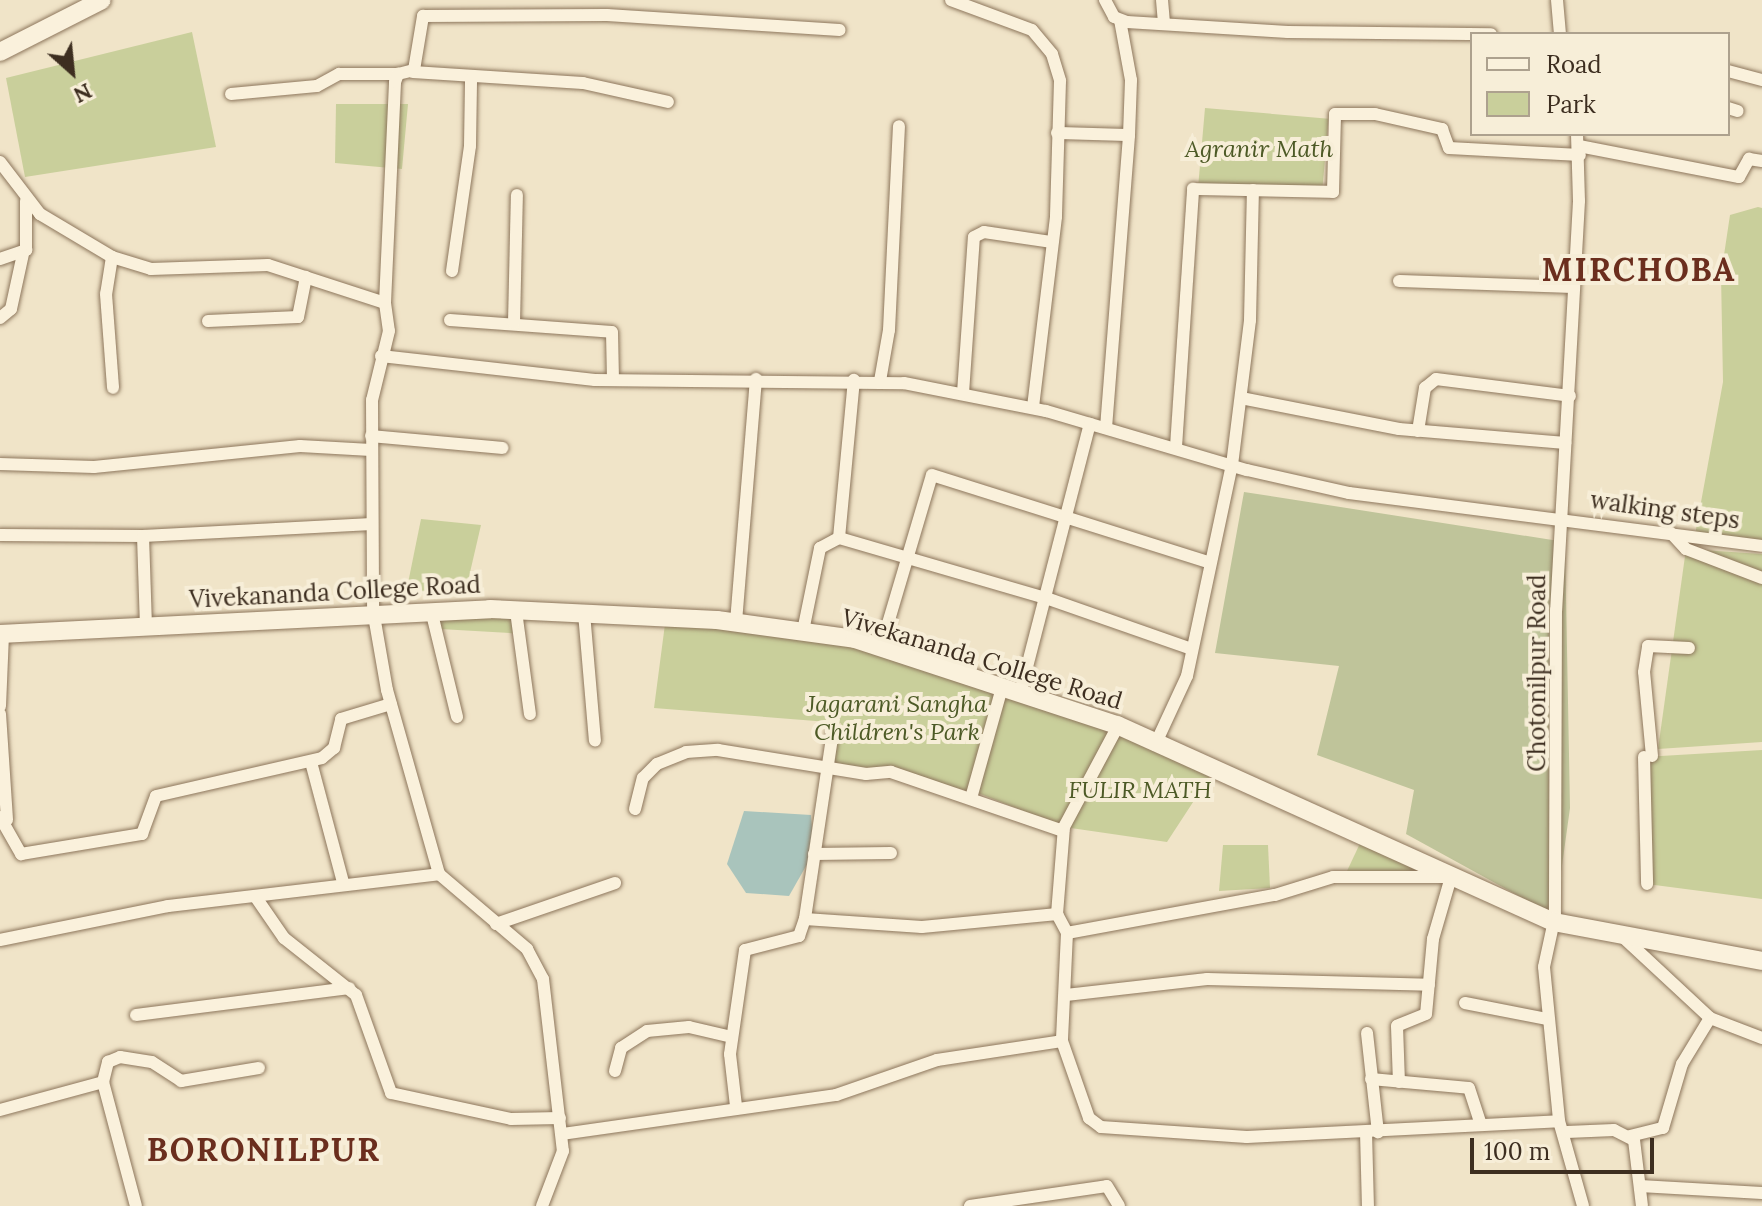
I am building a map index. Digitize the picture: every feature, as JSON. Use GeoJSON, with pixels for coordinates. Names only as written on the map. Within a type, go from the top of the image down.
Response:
{"type":"FeatureCollection","features":[{"type":"Feature","properties":{"kind":"street"},"geometry":{"type":"LineString","coordinates":[[0,52],[102,0]]}},
{"type":"Feature","properties":{"kind":"street"},"geometry":{"type":"LineString","coordinates":[[951,0],[1013,18],[1044,41],[1060,81],[1052,242],[1033,408]]}},
{"type":"Feature","properties":{"kind":"street"},"geometry":{"type":"LineString","coordinates":[[1105,0],[1120,20],[1131,80],[1106,428]]}},
{"type":"Feature","properties":{"kind":"street"},"geometry":{"type":"LineString","coordinates":[[1162,0],[1164,22]]}},
{"type":"Feature","properties":{"kind":"street"},"geometry":{"type":"LineString","coordinates":[[1557,0],[1560,32]]}},
{"type":"Feature","properties":{"kind":"street"},"geometry":{"type":"LineString","coordinates":[[413,72],[417,26],[429,14],[607,15],[840,30]]}},
{"type":"Feature","properties":{"kind":"street"},"geometry":{"type":"LineString","coordinates":[[1120,20],[1288,32],[1470,34]]}},
{"type":"Feature","properties":{"kind":"street"},"geometry":{"type":"LineString","coordinates":[[231,94],[317,86],[339,74],[413,72],[471,79],[575,82],[668,102]]}},
{"type":"Feature","properties":{"kind":"street"},"geometry":{"type":"LineString","coordinates":[[1730,72],[1762,80]]}},
{"type":"Feature","properties":{"kind":"street"},"geometry":{"type":"LineString","coordinates":[[398,74],[385,303],[390,319],[381,356],[371,436],[373,610],[391,704],[439,874],[533,956],[543,979],[562,1134],[559,1172],[542,1206]]}},
{"type":"Feature","properties":{"kind":"street"},"geometry":{"type":"LineString","coordinates":[[452,271],[470,146],[471,79]]}},
{"type":"Feature","properties":{"kind":"street"},"geometry":{"type":"LineString","coordinates":[[1176,447],[1191,191],[1335,191],[1335,114],[1375,114],[1442,129],[1449,148],[1578,145],[1739,177],[1749,159],[1762,161]]}},
{"type":"Feature","properties":{"kind":"street"},"geometry":{"type":"LineString","coordinates":[[880,381],[893,268],[899,126]]}},
{"type":"Feature","properties":{"kind":"street"},"geometry":{"type":"LineString","coordinates":[[1057,133],[1129,135]]}},
{"type":"Feature","properties":{"kind":"street","name":"Chotonilpur Road"},"geometry":{"type":"LineString","coordinates":[[1578,145],[1570,396],[1562,518],[1554,922],[1544,967],[1559,1121],[1567,1132],[1583,1206]]}},
{"type":"Feature","properties":{"kind":"street"},"geometry":{"type":"LineString","coordinates":[[0,162],[26,201],[112,257],[151,269],[252,263],[385,303]]}},
{"type":"Feature","properties":{"kind":"street"},"geometry":{"type":"LineString","coordinates":[[1155,745],[1181,699],[1189,648],[1232,465],[1241,398],[1253,190]]}},
{"type":"Feature","properties":{"kind":"street"},"geometry":{"type":"LineString","coordinates":[[514,323],[517,195]]}},
{"type":"Feature","properties":{"kind":"street"},"geometry":{"type":"LineString","coordinates":[[0,318],[11,309],[23,254],[26,201]]}},
{"type":"Feature","properties":{"kind":"street"},"geometry":{"type":"LineString","coordinates":[[963,393],[974,237],[984,232],[1052,242]]}},
{"type":"Feature","properties":{"kind":"street"},"geometry":{"type":"LineString","coordinates":[[0,259],[23,254]]}},
{"type":"Feature","properties":{"kind":"street"},"geometry":{"type":"LineString","coordinates":[[112,257],[106,294],[113,388]]}},
{"type":"Feature","properties":{"kind":"street"},"geometry":{"type":"LineString","coordinates":[[208,321],[293,319],[304,307],[306,277]]}},
{"type":"Feature","properties":{"kind":"street"},"geometry":{"type":"LineString","coordinates":[[1399,281],[1574,287]]}},
{"type":"Feature","properties":{"kind":"street"},"geometry":{"type":"LineString","coordinates":[[450,320],[612,332],[613,380]]}},
{"type":"Feature","properties":{"kind":"street","name":"walking steps"},"geometry":{"type":"LineString","coordinates":[[381,356],[613,380],[880,381],[963,393],[1033,408],[1232,465],[1370,496],[1562,518],[1762,546]]}},
{"type":"Feature","properties":{"kind":"street"},"geometry":{"type":"LineString","coordinates":[[736,622],[756,379]]}},
{"type":"Feature","properties":{"kind":"street"},"geometry":{"type":"LineString","coordinates":[[1418,431],[1425,388],[1436,379],[1570,396]]}},
{"type":"Feature","properties":{"kind":"street"},"geometry":{"type":"LineString","coordinates":[[839,538],[854,380]]}},
{"type":"Feature","properties":{"kind":"street"},"geometry":{"type":"LineString","coordinates":[[1241,398],[1418,431],[1565,443]]}},
{"type":"Feature","properties":{"kind":"street"},"geometry":{"type":"LineString","coordinates":[[971,798],[1046,598],[1090,424]]}},
{"type":"Feature","properties":{"kind":"street"},"geometry":{"type":"LineString","coordinates":[[371,436],[502,448]]}},
{"type":"Feature","properties":{"kind":"street"},"geometry":{"type":"LineString","coordinates":[[0,464],[108,466],[300,446],[371,450]]}},
{"type":"Feature","properties":{"kind":"street"},"geometry":{"type":"LineString","coordinates":[[881,647],[932,475],[1066,514],[1208,562]]}},
{"type":"Feature","properties":{"kind":"street"},"geometry":{"type":"LineString","coordinates":[[0,535],[143,536],[372,524]]}},
{"type":"Feature","properties":{"kind":"street"},"geometry":{"type":"LineString","coordinates":[[1671,533],[1686,549],[1762,578]]}},
{"type":"Feature","properties":{"kind":"street"},"geometry":{"type":"LineString","coordinates":[[143,536],[146,626]]}},
{"type":"Feature","properties":{"kind":"street"},"geometry":{"type":"LineString","coordinates":[[803,631],[820,548],[839,538],[905,560],[1046,598],[1189,648]]}},
{"type":"Feature","properties":{"kind":"street","name":"Vivekananda College Road"},"geometry":{"type":"LineString","coordinates":[[2,634],[373,610],[584,613],[736,622],[803,631],[881,647],[1118,726],[1554,922],[1762,961]]}},
{"type":"Feature","properties":{"kind":"street"},"geometry":{"type":"LineString","coordinates":[[431,610],[457,717]]}},
{"type":"Feature","properties":{"kind":"street"},"geometry":{"type":"LineString","coordinates":[[516,611],[530,714]]}},
{"type":"Feature","properties":{"kind":"street"},"geometry":{"type":"LineString","coordinates":[[584,613],[595,741]]}},
{"type":"Feature","properties":{"kind":"street"},"geometry":{"type":"LineString","coordinates":[[0,706],[2,634]]}},
{"type":"Feature","properties":{"kind":"street"},"geometry":{"type":"LineString","coordinates":[[1647,884],[1648,756],[1644,672],[1648,646],[1689,648]]}},
{"type":"Feature","properties":{"kind":"street"},"geometry":{"type":"LineString","coordinates":[[0,714],[3,819],[12,846],[21,854],[142,834],[156,796],[311,762],[334,748],[341,719],[391,704]]}},
{"type":"Feature","properties":{"kind":"street"},"geometry":{"type":"LineString","coordinates":[[1118,726],[1063,831],[1057,914],[1067,933],[1062,1041],[1089,1118],[1101,1127],[1223,1136],[1372,1132],[1559,1121]]}},
{"type":"Feature","properties":{"kind":"street"},"geometry":{"type":"LineString","coordinates":[[736,1106],[732,1037],[745,950],[799,936],[805,919],[824,764],[833,731]]}},
{"type":"Feature","properties":{"kind":"street"},"geometry":{"type":"LineString","coordinates":[[635,809],[643,778],[686,752],[718,750],[824,764],[866,774],[891,772],[1063,831]]}},
{"type":"Feature","properties":{"kind":"street"},"geometry":{"type":"LineString","coordinates":[[311,762],[343,882]]}},
{"type":"Feature","properties":{"kind":"street"},"geometry":{"type":"LineString","coordinates":[[814,854],[891,853]]}},
{"type":"Feature","properties":{"kind":"street"},"geometry":{"type":"LineString","coordinates":[[0,940],[159,907],[343,882],[439,874]]}},
{"type":"Feature","properties":{"kind":"street"},"geometry":{"type":"LineString","coordinates":[[1067,933],[1275,895],[1333,877],[1451,877],[1433,939],[1426,1014],[1397,1026],[1399,1082]]}},
{"type":"Feature","properties":{"kind":"street"},"geometry":{"type":"LineString","coordinates":[[496,924],[615,883]]}},
{"type":"Feature","properties":{"kind":"street"},"geometry":{"type":"LineString","coordinates":[[255,896],[284,938],[349,988],[366,1011],[386,1084],[398,1097],[511,1119],[560,1118]]}},
{"type":"Feature","properties":{"kind":"street"},"geometry":{"type":"LineString","coordinates":[[805,919],[922,927],[1057,914]]}},
{"type":"Feature","properties":{"kind":"street"},"geometry":{"type":"LineString","coordinates":[[1622,936],[1710,1018],[1762,1038]]}},
{"type":"Feature","properties":{"kind":"street"},"geometry":{"type":"LineString","coordinates":[[1066,995],[1207,979],[1429,985]]}},
{"type":"Feature","properties":{"kind":"street"},"geometry":{"type":"LineString","coordinates":[[136,1015],[349,988]]}},
{"type":"Feature","properties":{"kind":"street"},"geometry":{"type":"LineString","coordinates":[[1465,1003],[1547,1019]]}},
{"type":"Feature","properties":{"kind":"street"},"geometry":{"type":"LineString","coordinates":[[1567,1132],[1614,1130],[1630,1136],[1663,1128],[1682,1064],[1710,1018]]}},
{"type":"Feature","properties":{"kind":"street"},"geometry":{"type":"LineString","coordinates":[[615,1071],[621,1048],[647,1031],[689,1027],[732,1037]]}},
{"type":"Feature","properties":{"kind":"street"},"geometry":{"type":"LineString","coordinates":[[1367,1033],[1372,1132],[1368,1206]]}},
{"type":"Feature","properties":{"kind":"street"},"geometry":{"type":"LineString","coordinates":[[562,1134],[736,1106],[836,1095],[937,1060],[1062,1041]]}},
{"type":"Feature","properties":{"kind":"street"},"geometry":{"type":"LineString","coordinates":[[136,1206],[103,1082],[108,1062],[120,1057],[152,1062],[181,1081],[259,1068]]}},
{"type":"Feature","properties":{"kind":"street"},"geometry":{"type":"LineString","coordinates":[[1371,1079],[1469,1088],[1481,1125]]}},
{"type":"Feature","properties":{"kind":"street"},"geometry":{"type":"LineString","coordinates":[[0,1110],[103,1082]]}},
{"type":"Feature","properties":{"kind":"street"},"geometry":{"type":"LineString","coordinates":[[1630,1136],[1640,1155],[1642,1206]]}},
{"type":"Feature","properties":{"kind":"street"},"geometry":{"type":"LineString","coordinates":[[970,1206],[1107,1186],[1119,1206]]}},
{"type":"Feature","properties":{"kind":"street"},"geometry":{"type":"LineString","coordinates":[[1640,1186],[1762,1193]]}},
{"type":"Feature","properties":{"kind":"green space"},"geometry":{"type":"Polygon","coordinates":[[[192,32],[216,147],[25,177],[6,78],[192,32]]]}},
{"type":"Feature","properties":{"kind":"green space"},"geometry":{"type":"Polygon","coordinates":[[[336,104],[408,104],[402,169],[335,163],[336,104]]]}},
{"type":"Feature","properties":{"kind":"green space","name":"Agranir Math"},"geometry":{"type":"Polygon","coordinates":[[[1205,108],[1329,119],[1322,194],[1198,183],[1205,108]]]}},
{"type":"Feature","properties":{"kind":"green space"},"geometry":{"type":"Polygon","coordinates":[[[1762,208],[1762,545],[1695,535],[1723,382],[1721,275],[1730,215],[1762,208]]]}},
{"type":"Feature","properties":{"kind":"green space"},"geometry":{"type":"Polygon","coordinates":[[[1244,492],[1565,542],[1570,808],[1555,916],[1406,834],[1414,790],[1317,755],[1339,666],[1215,653],[1244,492]]]}},
{"type":"Feature","properties":{"kind":"green space"},"geometry":{"type":"Polygon","coordinates":[[[421,519],[481,525],[465,594],[406,593],[421,519]]]}},
{"type":"Feature","properties":{"kind":"green space"},"geometry":{"type":"Polygon","coordinates":[[[1686,549],[1762,554],[1762,742],[1658,749],[1686,549]]]}},
{"type":"Feature","properties":{"kind":"green space"},"geometry":{"type":"Polygon","coordinates":[[[437,614],[523,615],[525,634],[440,629],[437,614]]]}},
{"type":"Feature","properties":{"kind":"green space","name":"Jagarani Sangha Children's Park"},"geometry":{"type":"Polygon","coordinates":[[[665,624],[801,633],[851,645],[1118,726],[1214,770],[1167,842],[1064,827],[978,793],[829,761],[841,723],[654,708],[665,624]]]}},
{"type":"Feature","properties":{"kind":"green space"},"geometry":{"type":"Polygon","coordinates":[[[1762,750],[1762,899],[1647,884],[1644,757],[1762,750]]]}},
{"type":"Feature","properties":{"kind":"green space"},"geometry":{"type":"Polygon","coordinates":[[[1363,837],[1434,873],[1347,871],[1363,837]]]}},
{"type":"Feature","properties":{"kind":"green space"},"geometry":{"type":"Polygon","coordinates":[[[1223,845],[1268,845],[1270,888],[1219,891],[1223,845]]]}},
{"type":"Feature","properties":{"kind":"water"},"geometry":{"type":"Polygon","coordinates":[[[744,811],[811,815],[814,852],[789,896],[746,893],[727,864],[744,811]]]}},
{"type":"Feature","properties":{"kind":"district","name":"MIRCHOBA"},"geometry":{"type":"Point","coordinates":[1639,270]}},
{"type":"Feature","properties":{"kind":"district","name":"BORONILPUR"},"geometry":{"type":"Point","coordinates":[264,1150]}},
{"type":"Feature","properties":{"kind":"park label","name":"FULIR MATH"},"geometry":{"type":"Point","coordinates":[1140,790]}}]}
